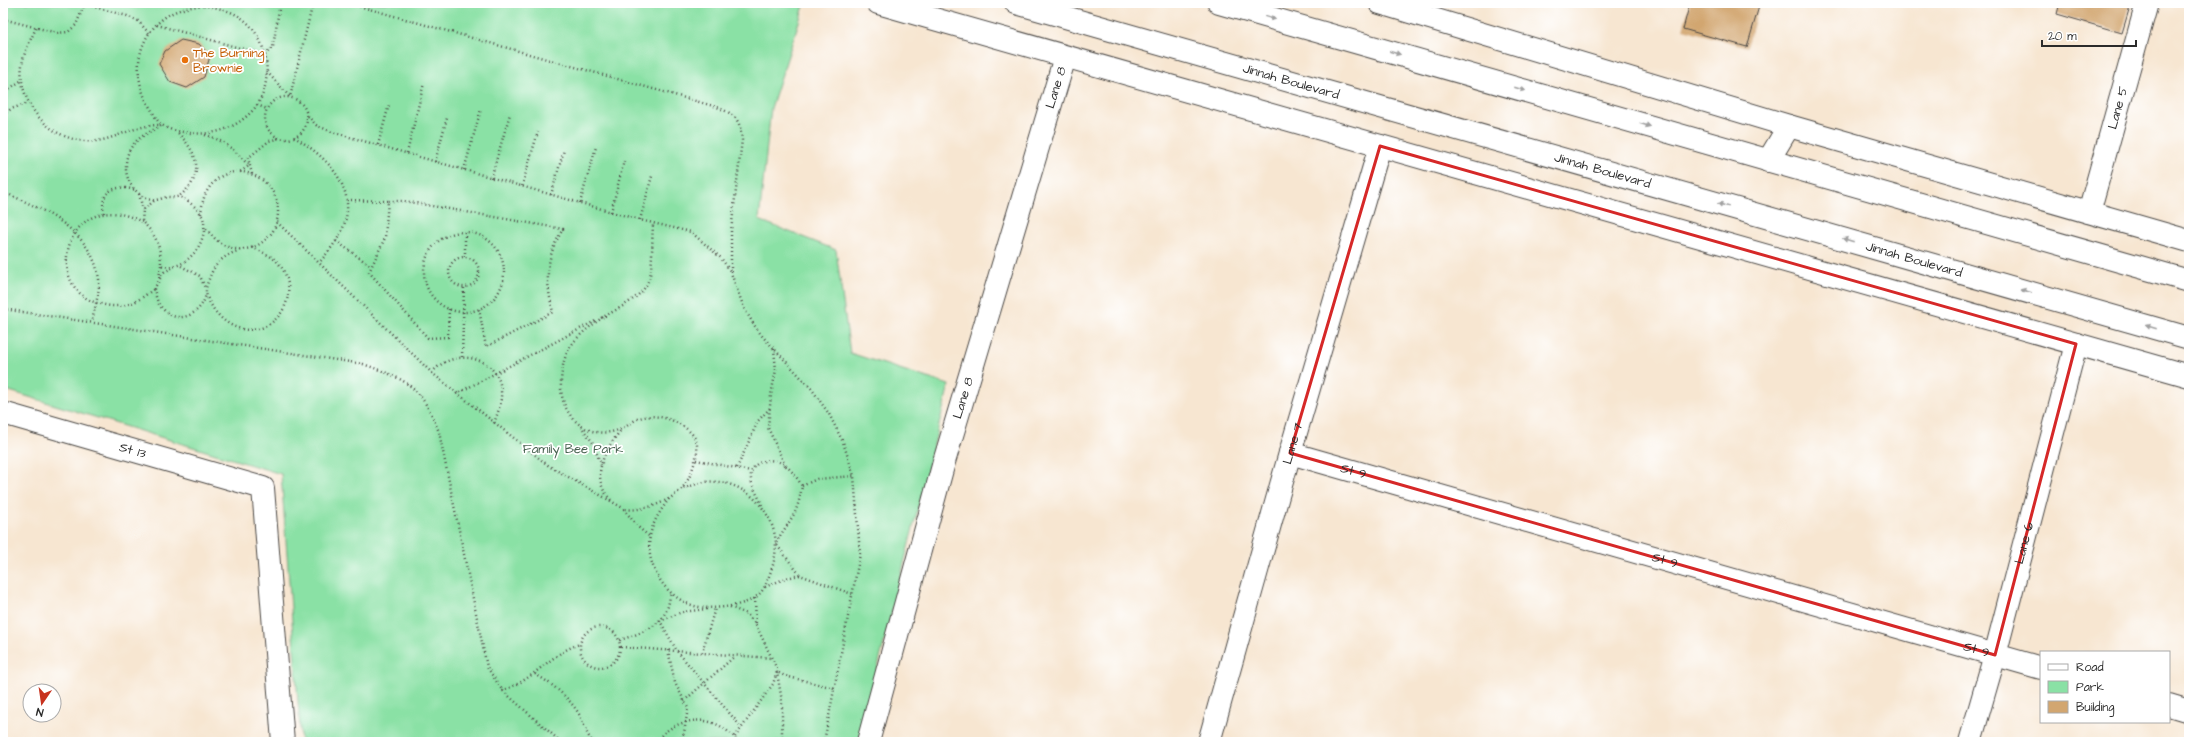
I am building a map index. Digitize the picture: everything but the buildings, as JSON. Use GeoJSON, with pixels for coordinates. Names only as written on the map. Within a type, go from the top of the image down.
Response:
{"type":"FeatureCollection","features":[{"type":"Feature","properties":{"kind":"street"},"geometry":{"type":"LineString","coordinates":[[878,3],[2189,376]]}},
{"type":"Feature","properties":{"kind":"street","name":"Jinnah Boulevard"},"geometry":{"type":"LineString","coordinates":[[1016,3],[2189,338]]}},
{"type":"Feature","properties":{"kind":"street"},"geometry":{"type":"LineString","coordinates":[[1219,3],[2189,281]]}},
{"type":"Feature","properties":{"kind":"street"},"geometry":{"type":"LineString","coordinates":[[1380,3],[1789,126],[2189,241]]}},
{"type":"Feature","properties":{"kind":"street","name":"Lane 5"},"geometry":{"type":"LineString","coordinates":[[2089,212],[2147,3]]}},
{"type":"Feature","properties":{"kind":"street","name":"Lane 8"},"geometry":{"type":"LineString","coordinates":[[868,742],[944,462],[1066,56]]}},
{"type":"Feature","properties":{"kind":"street"},"geometry":{"type":"LineString","coordinates":[[1768,161],[1789,126]]}},
{"type":"Feature","properties":{"kind":"street","name":"Lane 7"},"geometry":{"type":"LineString","coordinates":[[1209,742],[1290,452],[1380,146]]}},
{"type":"Feature","properties":{"kind":"street","name":"Lane 6"},"geometry":{"type":"LineString","coordinates":[[1970,742],[1995,655],[2076,344]]}},
{"type":"Feature","properties":{"kind":"street","name":"St 13"},"geometry":{"type":"LineString","coordinates":[[3,413],[263,488],[283,742]]}},
{"type":"Feature","properties":{"kind":"street","name":"St 9"},"geometry":{"type":"LineString","coordinates":[[1290,452],[2040,668]]}},
{"type":"Feature","properties":{"kind":"street"},"geometry":{"type":"LineString","coordinates":[[2170,705],[2189,711]]}},
{"type":"Feature","properties":{"kind":"path"},"geometry":{"type":"LineString","coordinates":[[3,19],[57,33],[68,32],[76,25],[85,3],[138,21],[149,33]]}},
{"type":"Feature","properties":{"kind":"path"},"geometry":{"type":"LineString","coordinates":[[265,55],[273,47],[280,3]]}},
{"type":"Feature","properties":{"kind":"path"},"geometry":{"type":"LineString","coordinates":[[290,97],[312,3]]}},
{"type":"Feature","properties":{"kind":"path"},"geometry":{"type":"LineString","coordinates":[[348,3],[709,105],[733,114],[741,126],[742,140],[731,230],[731,273]]}},
{"type":"Feature","properties":{"kind":"path"},"geometry":{"type":"LineString","coordinates":[[36,28],[24,56],[22,80],[28,103],[42,122],[62,136],[85,142],[108,139],[129,129],[150,125],[162,125],[177,131],[213,134],[230,128],[245,119],[256,105],[264,90],[267,72],[265,55],[257,36],[243,20],[225,9],[204,5],[183,8],[164,18],[149,33],[140,50],[137,68],[140,86],[147,104],[162,125]]}},
{"type":"Feature","properties":{"kind":"path"},"geometry":{"type":"LineString","coordinates":[[156,25],[265,55]]}},
{"type":"Feature","properties":{"kind":"path"},"geometry":{"type":"LineString","coordinates":[[267,72],[290,97],[302,104],[308,116],[316,125],[332,132],[653,224],[691,232],[721,258],[731,273],[744,308],[759,331],[810,388],[829,414],[843,442],[854,476],[860,543],[852,594],[824,742]]}},
{"type":"Feature","properties":{"kind":"path"},"geometry":{"type":"LineString","coordinates":[[3,93],[22,80]]}},
{"type":"Feature","properties":{"kind":"path"},"geometry":{"type":"LineString","coordinates":[[407,153],[424,83]]}},
{"type":"Feature","properties":{"kind":"path"},"geometry":{"type":"LineString","coordinates":[[280,138],[274,135],[266,123],[267,109],[277,99],[290,97]]}},
{"type":"Feature","properties":{"kind":"path"},"geometry":{"type":"LineString","coordinates":[[3,115],[11,109],[28,103]]}},
{"type":"Feature","properties":{"kind":"path"},"geometry":{"type":"LineString","coordinates":[[256,105],[267,109]]}},
{"type":"Feature","properties":{"kind":"path"},"geometry":{"type":"LineString","coordinates":[[378,145],[389,105]]}},
{"type":"Feature","properties":{"kind":"path"},"geometry":{"type":"LineString","coordinates":[[464,170],[481,109]]}},
{"type":"Feature","properties":{"kind":"path"},"geometry":{"type":"LineString","coordinates":[[491,178],[510,114]]}},
{"type":"Feature","properties":{"kind":"path"},"geometry":{"type":"LineString","coordinates":[[294,137],[304,129],[308,116]]}},
{"type":"Feature","properties":{"kind":"path"},"geometry":{"type":"LineString","coordinates":[[435,162],[447,118]]}},
{"type":"Feature","properties":{"kind":"path"},"geometry":{"type":"LineString","coordinates":[[162,125],[138,139],[130,147],[126,158],[128,180],[139,194],[154,200],[179,196],[192,182],[196,164],[191,146],[177,131]]}},
{"type":"Feature","properties":{"kind":"path"},"geometry":{"type":"LineString","coordinates":[[522,186],[538,132]]}},
{"type":"Feature","properties":{"kind":"path"},"geometry":{"type":"LineString","coordinates":[[203,134],[227,144],[249,166]]}},
{"type":"Feature","properties":{"kind":"path"},"geometry":{"type":"LineString","coordinates":[[252,174],[248,158],[253,152],[269,141],[280,138],[294,137],[312,147],[334,170],[342,184],[347,200],[345,222],[336,241],[319,263]]}},
{"type":"Feature","properties":{"kind":"path"},"geometry":{"type":"LineString","coordinates":[[580,203],[596,147]]}},
{"type":"Feature","properties":{"kind":"path"},"geometry":{"type":"LineString","coordinates":[[551,195],[564,150]]}},
{"type":"Feature","properties":{"kind":"path"},"geometry":{"type":"LineString","coordinates":[[611,212],[624,161]]}},
{"type":"Feature","properties":{"kind":"path"},"geometry":{"type":"LineString","coordinates":[[240,172],[249,166]]}},
{"type":"Feature","properties":{"kind":"path"},"geometry":{"type":"LineString","coordinates":[[154,289],[158,304],[163,310],[178,317],[194,314],[204,302],[206,289],[214,268],[223,258],[263,242],[272,234],[277,222],[279,210],[277,199],[271,188],[263,179],[252,174],[240,172],[228,174],[217,180],[209,188],[203,199],[201,214],[205,227],[221,244],[232,248],[244,249]]}},
{"type":"Feature","properties":{"kind":"path"},"geometry":{"type":"LineString","coordinates":[[640,220],[652,176]]}},
{"type":"Feature","properties":{"kind":"path"},"geometry":{"type":"LineString","coordinates":[[104,213],[103,205],[109,192],[119,187],[135,190]]}},
{"type":"Feature","properties":{"kind":"path"},"geometry":{"type":"LineString","coordinates":[[3,192],[42,209],[75,232],[85,243],[99,280],[92,322]]}},
{"type":"Feature","properties":{"kind":"path"},"geometry":{"type":"LineString","coordinates":[[139,194],[144,210],[142,222]]}},
{"type":"Feature","properties":{"kind":"path"},"geometry":{"type":"LineString","coordinates":[[179,196],[191,204],[201,214]]}},
{"type":"Feature","properties":{"kind":"path"},"geometry":{"type":"LineString","coordinates":[[144,210],[154,200]]}},
{"type":"Feature","properties":{"kind":"path"},"geometry":{"type":"LineString","coordinates":[[347,200],[404,201],[563,229],[552,246],[547,268],[548,288],[553,312],[486,347],[479,310]]}},
{"type":"Feature","properties":{"kind":"path"},"geometry":{"type":"LineString","coordinates":[[388,201],[385,238],[369,272],[428,338],[448,337],[449,309]]}},
{"type":"Feature","properties":{"kind":"path"},"geometry":{"type":"LineString","coordinates":[[159,279],[161,265],[157,241],[149,228],[142,222],[130,216],[117,212],[104,213],[83,223],[75,232],[66,254],[67,266],[76,289],[96,303],[108,306],[121,306],[134,302],[154,289],[164,272],[180,266],[196,248],[205,227]]}},
{"type":"Feature","properties":{"kind":"path"},"geometry":{"type":"LineString","coordinates":[[277,222],[432,373],[456,394],[549,466],[623,508],[631,510],[646,507],[669,499]]}},
{"type":"Feature","properties":{"kind":"path"},"geometry":{"type":"LineString","coordinates":[[456,394],[629,304],[648,284],[652,268],[653,224]]}},
{"type":"Feature","properties":{"kind":"path"},"geometry":{"type":"LineString","coordinates":[[465,232],[465,257]]}},
{"type":"Feature","properties":{"kind":"path"},"geometry":{"type":"LineString","coordinates":[[465,232],[477,234],[489,240],[498,250],[503,262],[504,275],[501,288],[494,299],[479,310],[464,311],[449,309],[435,299],[427,288],[424,275],[425,262],[430,250],[439,240],[451,234],[465,232]]}},
{"type":"Feature","properties":{"kind":"path"},"geometry":{"type":"LineString","coordinates":[[336,241],[372,266]]}},
{"type":"Feature","properties":{"kind":"path"},"geometry":{"type":"LineString","coordinates":[[206,294],[218,316],[228,324],[240,329],[259,328],[277,319],[285,308],[288,294],[288,281],[283,268],[274,258],[252,247]]}},
{"type":"Feature","properties":{"kind":"path"},"geometry":{"type":"LineString","coordinates":[[465,257],[475,262],[479,271],[474,283],[464,287],[459,286],[451,280],[449,270],[454,261],[465,257]]}},
{"type":"Feature","properties":{"kind":"path"},"geometry":{"type":"LineString","coordinates":[[161,265],[172,268]]}},
{"type":"Feature","properties":{"kind":"path"},"geometry":{"type":"LineString","coordinates":[[180,266],[200,276],[206,289]]}},
{"type":"Feature","properties":{"kind":"path"},"geometry":{"type":"LineString","coordinates":[[462,357],[464,287]]}},
{"type":"Feature","properties":{"kind":"path"},"geometry":{"type":"LineString","coordinates":[[3,308],[363,364],[406,381],[420,395],[430,411],[439,432],[487,667],[502,690],[561,742]]}},
{"type":"Feature","properties":{"kind":"path"},"geometry":{"type":"LineString","coordinates":[[603,317],[583,332],[570,345],[564,356],[560,391],[563,402],[569,414],[583,429],[593,443],[601,466],[600,486],[614,504]]}},
{"type":"Feature","properties":{"kind":"path"},"geometry":{"type":"LineString","coordinates":[[774,349],[776,370],[768,428],[786,467]]}},
{"type":"Feature","properties":{"kind":"path"},"geometry":{"type":"LineString","coordinates":[[432,373],[437,366],[447,359],[462,357],[481,361],[494,374],[501,389],[501,406],[494,423]]}},
{"type":"Feature","properties":{"kind":"path"},"geometry":{"type":"LineString","coordinates":[[737,468],[758,421],[770,408]]}},
{"type":"Feature","properties":{"kind":"path"},"geometry":{"type":"LineString","coordinates":[[601,466],[615,437],[623,428],[636,418],[644,416],[665,418],[692,433],[697,440],[698,452],[696,460],[687,483],[669,499],[656,517],[650,537],[650,558],[658,577],[671,593],[689,604],[709,609]]}},
{"type":"Feature","properties":{"kind":"path"},"geometry":{"type":"LineString","coordinates":[[583,429],[605,432],[623,428]]}},
{"type":"Feature","properties":{"kind":"path"},"geometry":{"type":"LineString","coordinates":[[696,460],[751,471]]}},
{"type":"Feature","properties":{"kind":"path"},"geometry":{"type":"LineString","coordinates":[[620,640],[650,628],[660,621],[682,612],[730,607],[755,598],[765,587],[773,565],[776,544],[782,530],[791,520],[797,508],[802,486],[795,474],[786,467],[777,461],[765,461],[756,465],[751,471],[751,480],[772,524],[776,544],[800,575]]}},
{"type":"Feature","properties":{"kind":"path"},"geometry":{"type":"LineString","coordinates":[[802,486],[818,479],[854,476]]}},
{"type":"Feature","properties":{"kind":"path"},"geometry":{"type":"LineString","coordinates":[[682,489],[706,482],[727,484],[746,492],[762,505]]}},
{"type":"Feature","properties":{"kind":"path"},"geometry":{"type":"LineString","coordinates":[[623,508],[638,528],[650,537]]}},
{"type":"Feature","properties":{"kind":"path"},"geometry":{"type":"LineString","coordinates":[[765,587],[786,578],[800,575],[852,594]]}},
{"type":"Feature","properties":{"kind":"path"},"geometry":{"type":"LineString","coordinates":[[660,621],[667,610],[671,593]]}},
{"type":"Feature","properties":{"kind":"path"},"geometry":{"type":"LineString","coordinates":[[755,598],[756,625]]}},
{"type":"Feature","properties":{"kind":"path"},"geometry":{"type":"LineString","coordinates":[[730,607],[747,614],[756,625],[777,672],[782,701],[782,742]]}},
{"type":"Feature","properties":{"kind":"path"},"geometry":{"type":"LineString","coordinates":[[702,653],[715,608]]}},
{"type":"Feature","properties":{"kind":"path"},"geometry":{"type":"LineString","coordinates":[[660,621],[677,651],[705,682],[742,728]]}},
{"type":"Feature","properties":{"kind":"path"},"geometry":{"type":"LineString","coordinates":[[502,690],[515,687],[535,674],[556,655],[580,644],[587,632],[599,627],[612,630],[620,640],[621,647],[617,659],[607,666],[600,667],[593,666],[583,657],[580,644]]}},
{"type":"Feature","properties":{"kind":"path"},"geometry":{"type":"LineString","coordinates":[[621,647],[771,658]]}},
{"type":"Feature","properties":{"kind":"path"},"geometry":{"type":"LineString","coordinates":[[668,650],[675,683],[688,708],[684,733],[679,742]]}},
{"type":"Feature","properties":{"kind":"path"},"geometry":{"type":"LineString","coordinates":[[684,700],[735,655]]}},
{"type":"Feature","properties":{"kind":"path"},"geometry":{"type":"LineString","coordinates":[[777,672],[785,676],[834,688]]}},
{"type":"Feature","properties":{"kind":"path"},"geometry":{"type":"LineString","coordinates":[[735,738],[773,684],[777,672]]}},
{"type":"Feature","properties":{"kind":"path"},"geometry":{"type":"LineString","coordinates":[[535,674],[554,686],[566,697],[578,713],[593,742]]}},
{"type":"Feature","properties":{"kind":"path"},"geometry":{"type":"LineString","coordinates":[[656,742],[661,735],[675,725],[685,722],[707,721],[722,727],[735,738],[736,742]]}},
{"type":"Feature","properties":{"kind":"highlighted area"},"geometry":{"type":"Polygon","coordinates":[[[1380,146],[2076,344],[1995,655],[1290,453],[1380,146]]]}},
{"type":"Feature","properties":{"kind":"green space","name":"Family Bee Park"},"geometry":{"type":"Polygon","coordinates":[[[3,3],[805,3],[771,108],[759,220],[836,250],[850,353],[949,385],[859,742],[301,742],[281,474],[3,389],[3,3]]]}},
{"type":"Feature","properties":{"kind":"place","name":"The Burning Brownie"},"geometry":{"type":"Point","coordinates":[185,60]}}]}
